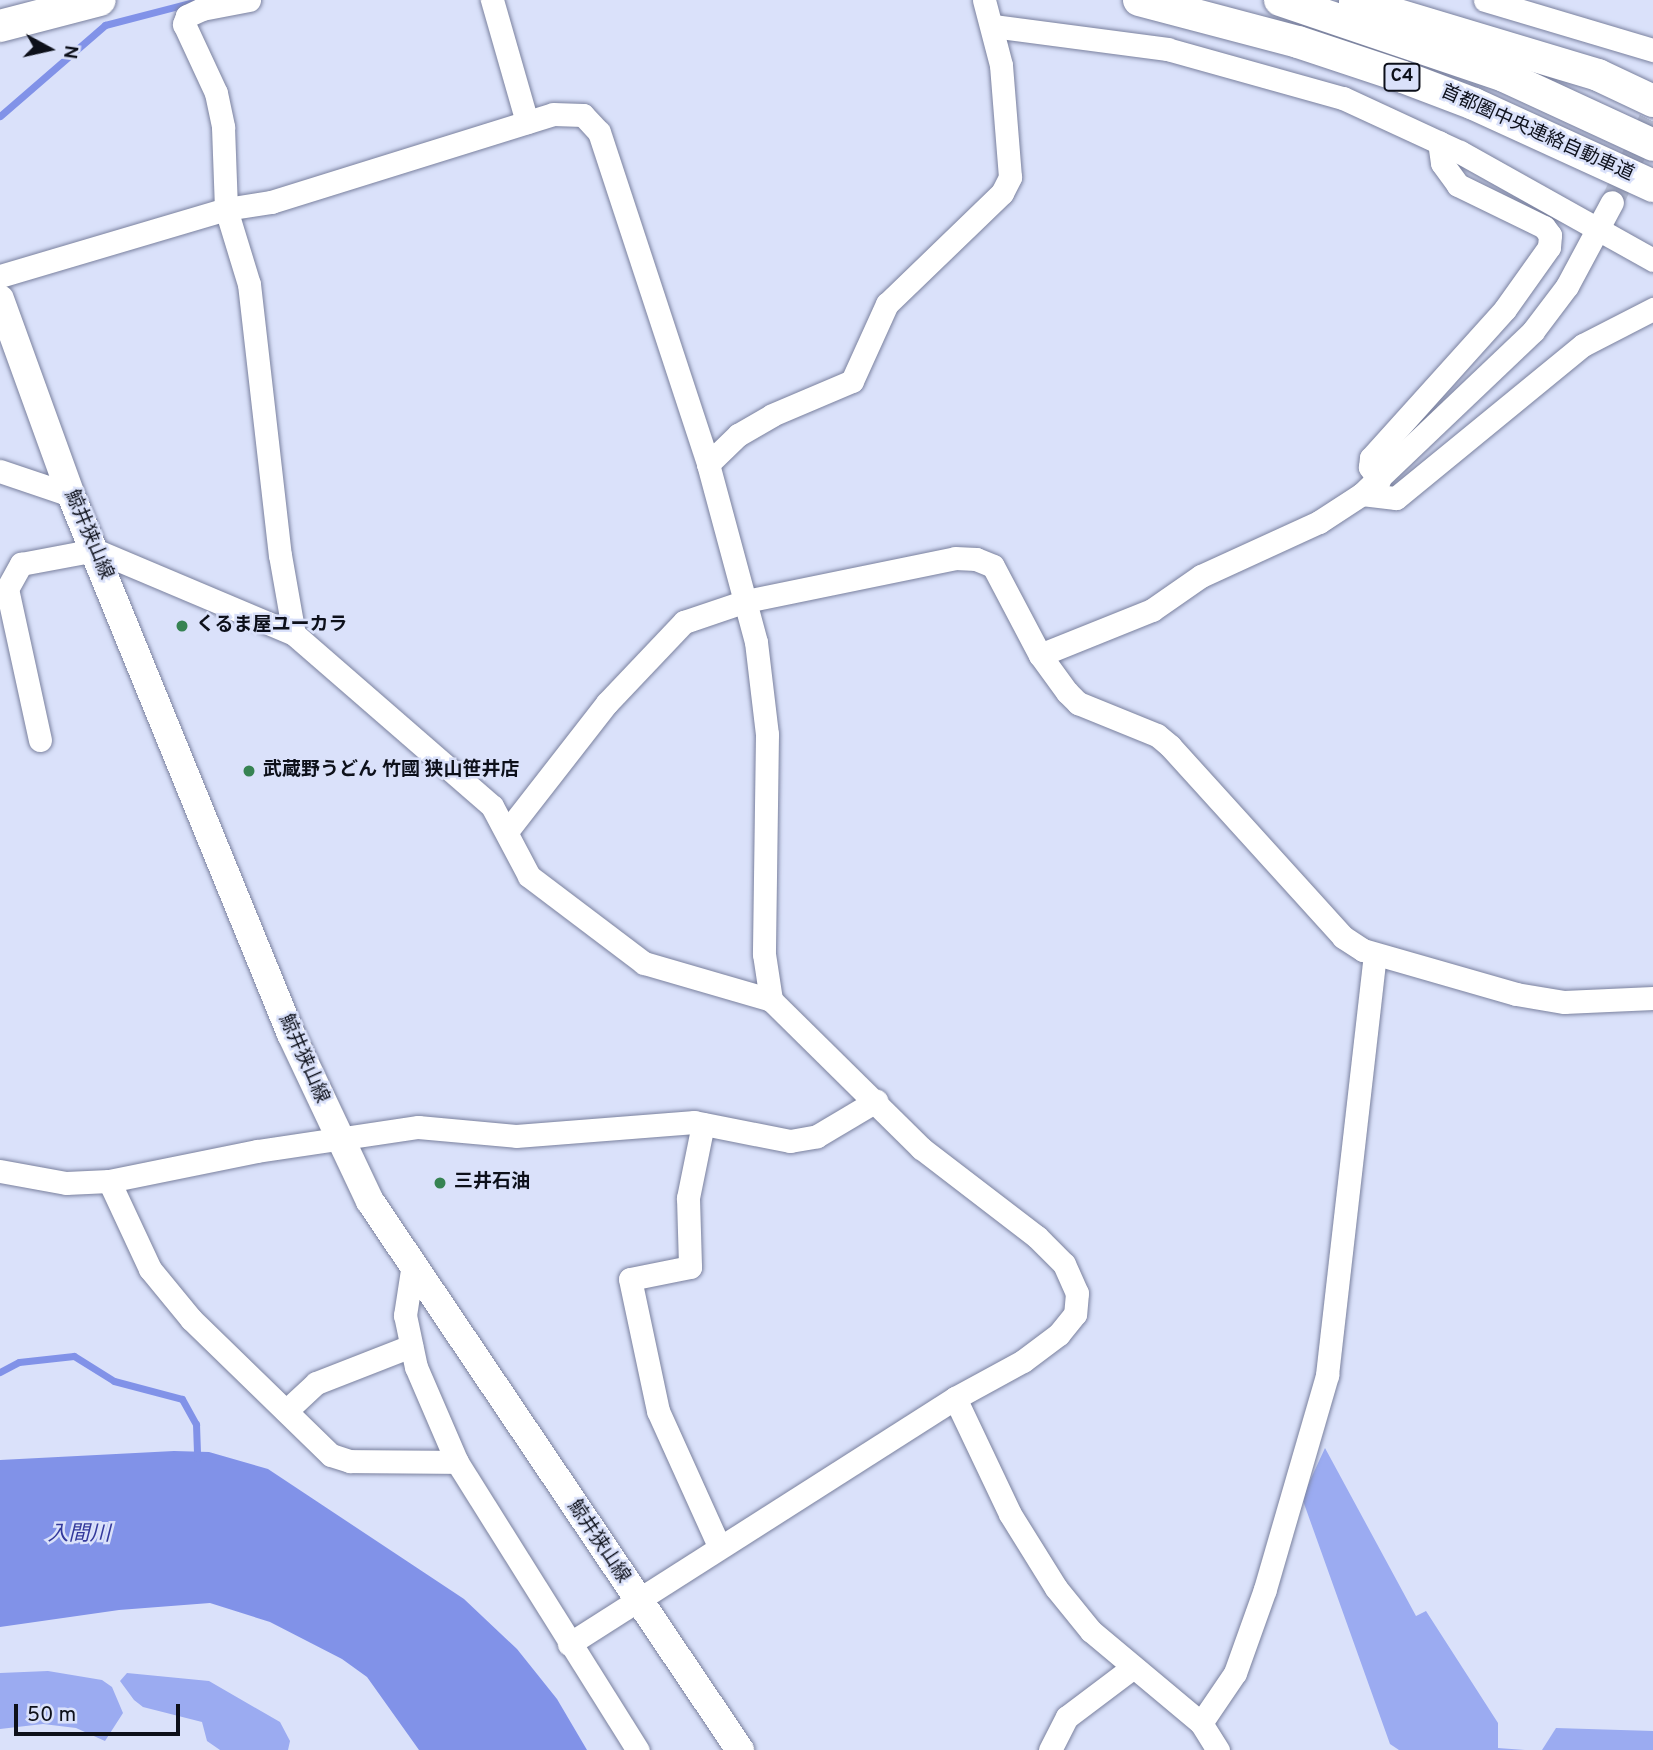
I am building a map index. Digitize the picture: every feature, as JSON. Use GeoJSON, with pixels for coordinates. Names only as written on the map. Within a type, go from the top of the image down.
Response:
{"type":"FeatureCollection","features":[{"type":"Feature","properties":{"kind":"highway"},"geometry":{"type":"LineString","coordinates":[[0,26],[100,0]]}},
{"type":"Feature","properties":{"kind":"highway","name":"首都圏中央連絡自動車道"},"geometry":{"type":"LineString","coordinates":[[1139,0],[1298,42],[1474,104],[1653,186]]}},
{"type":"Feature","properties":{"kind":"highway","name":"首都圏中央連絡自動車道"},"geometry":{"type":"LineString","coordinates":[[1280,0],[1504,76],[1653,145]]}},
{"type":"Feature","properties":{"kind":"highway"},"geometry":{"type":"LineString","coordinates":[[1347,0],[1442,24],[1598,75],[1653,101]]}},
{"type":"Feature","properties":{"kind":"highway"},"geometry":{"type":"LineString","coordinates":[[1474,104],[1653,204]]}},
{"type":"Feature","properties":{"kind":"main road","name":"鯨井狭山線"},"geometry":{"type":"LineString","coordinates":[[0,299],[71,495],[291,1034],[339,1139],[412,1270],[740,1750]]}},
{"type":"Feature","properties":{"kind":"street"},"geometry":{"type":"LineString","coordinates":[[249,0],[202,9],[187,16],[184,24],[216,93],[223,127],[226,209],[249,284],[280,555],[294,634]]}},
{"type":"Feature","properties":{"kind":"street"},"geometry":{"type":"LineString","coordinates":[[492,0],[527,122]]}},
{"type":"Feature","properties":{"kind":"street"},"geometry":{"type":"LineString","coordinates":[[708,464],[738,435],[761,421],[852,381],[887,304],[1002,193],[1010,177],[1001,65],[993,26],[984,0]]}},
{"type":"Feature","properties":{"kind":"street"},"geometry":{"type":"LineString","coordinates":[[1485,0],[1653,50]]}},
{"type":"Feature","properties":{"kind":"street"},"geometry":{"type":"LineString","coordinates":[[993,26],[1167,49],[1343,98],[1438,142],[1653,260]]}},
{"type":"Feature","properties":{"kind":"street"},"geometry":{"type":"LineString","coordinates":[[0,276],[226,209],[271,202],[553,114],[583,115],[599,132],[708,464],[756,642],[767,734],[764,954],[771,1000]]}},
{"type":"Feature","properties":{"kind":"street"},"geometry":{"type":"LineString","coordinates":[[1370,487],[1371,458],[1505,309],[1549,247],[1550,235],[1544,227],[1458,185],[1442,163],[1438,142]]}},
{"type":"Feature","properties":{"kind":"street"},"geometry":{"type":"LineString","coordinates":[[1040,655],[1152,610],[1201,576],[1319,522],[1370,487],[1533,331],[1567,286],[1599,231],[1612,202]]}},
{"type":"Feature","properties":{"kind":"street"},"geometry":{"type":"LineString","coordinates":[[1370,487],[1396,498],[1583,345],[1653,309]]}},
{"type":"Feature","properties":{"kind":"street"},"geometry":{"type":"LineString","coordinates":[[0,471],[71,495]]}},
{"type":"Feature","properties":{"kind":"street"},"geometry":{"type":"LineString","coordinates":[[40,740],[10,615],[7,589],[9,572],[42,557],[95,550],[294,634],[492,806],[508,830],[529,876],[644,962],[771,1000],[921,1148],[1037,1237],[1064,1264],[1077,1293],[1075,1314],[1059,1334],[1023,1361],[955,1398],[635,1598],[569,1644]]}},
{"type":"Feature","properties":{"kind":"street"},"geometry":{"type":"LineString","coordinates":[[508,830],[607,703],[684,622],[746,601],[955,558],[976,559],[993,566],[1040,655],[1079,703],[1157,735],[1170,746],[1343,937],[1376,956],[1516,994],[1564,1002],[1653,998]]}},
{"type":"Feature","properties":{"kind":"street"},"geometry":{"type":"LineString","coordinates":[[1201,1723],[1235,1673],[1265,1589],[1326,1375],[1376,956]]}},
{"type":"Feature","properties":{"kind":"street"},"geometry":{"type":"LineString","coordinates":[[0,1171],[66,1183],[109,1181],[418,1127],[449,1126],[516,1136],[703,1124],[790,1141],[817,1136],[876,1101]]}},
{"type":"Feature","properties":{"kind":"street"},"geometry":{"type":"LineString","coordinates":[[703,1124],[688,1198],[690,1267],[630,1279],[658,1411],[719,1546]]}},
{"type":"Feature","properties":{"kind":"street"},"geometry":{"type":"LineString","coordinates":[[109,1181],[150,1269],[191,1320],[331,1455],[350,1461],[457,1462]]}},
{"type":"Feature","properties":{"kind":"street"},"geometry":{"type":"LineString","coordinates":[[412,1270],[405,1315],[415,1367],[457,1462],[638,1750]]}},
{"type":"Feature","properties":{"kind":"street"},"geometry":{"type":"LineString","coordinates":[[286,1411],[316,1383],[411,1346]]}},
{"type":"Feature","properties":{"kind":"street"},"geometry":{"type":"LineString","coordinates":[[955,1398],[1010,1514],[1056,1588],[1091,1631],[1201,1723],[1218,1750]]}},
{"type":"Feature","properties":{"kind":"street"},"geometry":{"type":"LineString","coordinates":[[1050,1750],[1067,1717],[1132,1668]]}},
{"type":"Feature","properties":{"kind":"shaded area"},"geometry":{"type":"Polygon","coordinates":[[[1325,1448],[1416,1616],[1426,1611],[1498,1723],[1498,1748],[1525,1750],[1399,1750],[1390,1744],[1302,1498],[1325,1448]]]}},
{"type":"Feature","properties":{"kind":"shaded area"},"geometry":{"type":"Polygon","coordinates":[[[48,1671],[102,1680],[112,1687],[123,1713],[105,1741],[76,1728],[43,1724],[0,1729],[0,1673],[48,1671]]]}},
{"type":"Feature","properties":{"kind":"shaded area"},"geometry":{"type":"Polygon","coordinates":[[[127,1673],[209,1681],[280,1722],[290,1741],[288,1750],[220,1750],[207,1741],[202,1722],[143,1707],[134,1700],[120,1681],[127,1673]]]}},
{"type":"Feature","properties":{"kind":"shaded area"},"geometry":{"type":"Polygon","coordinates":[[[1556,1728],[1653,1731],[1653,1750],[1542,1750],[1556,1728]]]}},
{"type":"Feature","properties":{"kind":"water","name":"入間川"},"geometry":{"type":"Polygon","coordinates":[[[174,1451],[209,1452],[268,1469],[464,1599],[517,1649],[557,1699],[587,1750],[419,1750],[367,1677],[342,1659],[270,1622],[210,1603],[119,1610],[0,1627],[0,1460],[174,1451]]]}},
{"type":"Feature","properties":{"kind":"waterway"},"geometry":{"type":"LineString","coordinates":[[0,116],[105,25],[194,2]]}},
{"type":"Feature","properties":{"kind":"waterway"},"geometry":{"type":"LineString","coordinates":[[0,1372],[19,1362],[74,1356],[114,1381],[182,1399],[196,1424],[197,1458]]}},
{"type":"Feature","properties":{"kind":"tunnel"},"geometry":{"type":"LineString","coordinates":[[1612,202],[1653,113]]}},
{"type":"Feature","properties":{"kind":"place","name":"くるま屋ユーカラ"},"geometry":{"type":"Point","coordinates":[182,626]}},
{"type":"Feature","properties":{"kind":"place","name":"武蔵野うどん 竹國 狭山笹井店"},"geometry":{"type":"Point","coordinates":[249,771]}},
{"type":"Feature","properties":{"kind":"place","name":"三井石油"},"geometry":{"type":"Point","coordinates":[440,1183]}}]}
